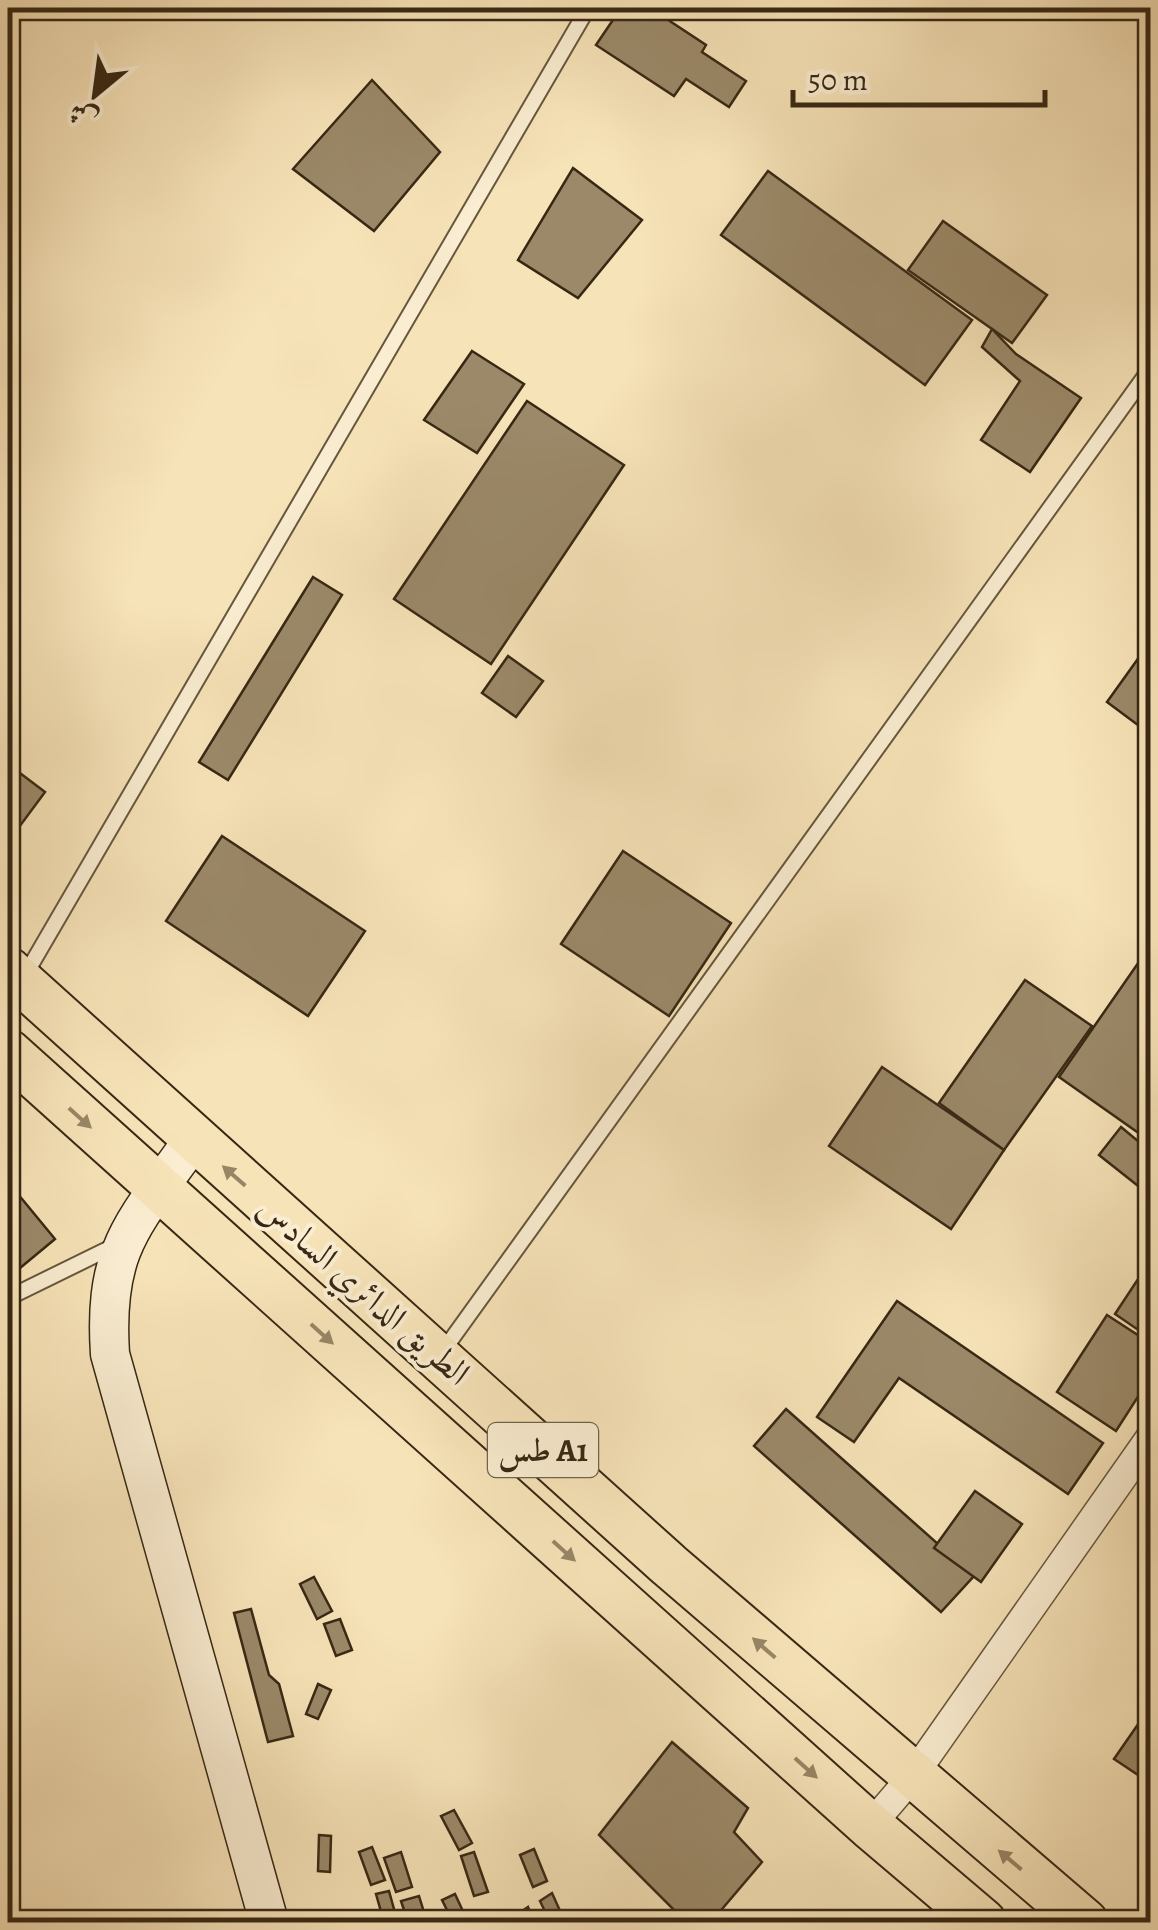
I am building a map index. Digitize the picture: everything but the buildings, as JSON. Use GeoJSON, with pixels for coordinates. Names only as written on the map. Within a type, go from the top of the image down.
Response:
{"type":"FeatureCollection","features":[{"type":"Feature","properties":{"kind":"highway","name":"الطريق الدائري السادس"},"geometry":{"type":"LineString","coordinates":[[14,976],[668,1565],[1085,1922]]}},
{"type":"Feature","properties":{"kind":"highway","name":"الطريق الدائري السادس"},"geometry":{"type":"LineString","coordinates":[[8,1052],[870,1826],[983,1922]]}},
{"type":"Feature","properties":{"kind":"main road"},"geometry":{"type":"LineString","coordinates":[[193,1140],[121,1243],[110,1279],[110,1354],[269,1922]]}},
{"type":"Feature","properties":{"kind":"street"},"geometry":{"type":"LineString","coordinates":[[870,1826],[912,1777],[1150,1438]]}},
{"type":"Feature","properties":{"kind":"lane"},"geometry":{"type":"LineString","coordinates":[[14,976],[588,8]]}},
{"type":"Feature","properties":{"kind":"lane"},"geometry":{"type":"LineString","coordinates":[[439,1356],[1150,369]]}},
{"type":"Feature","properties":{"kind":"lane"},"geometry":{"type":"LineString","coordinates":[[8,1298],[121,1243]]}}]}
